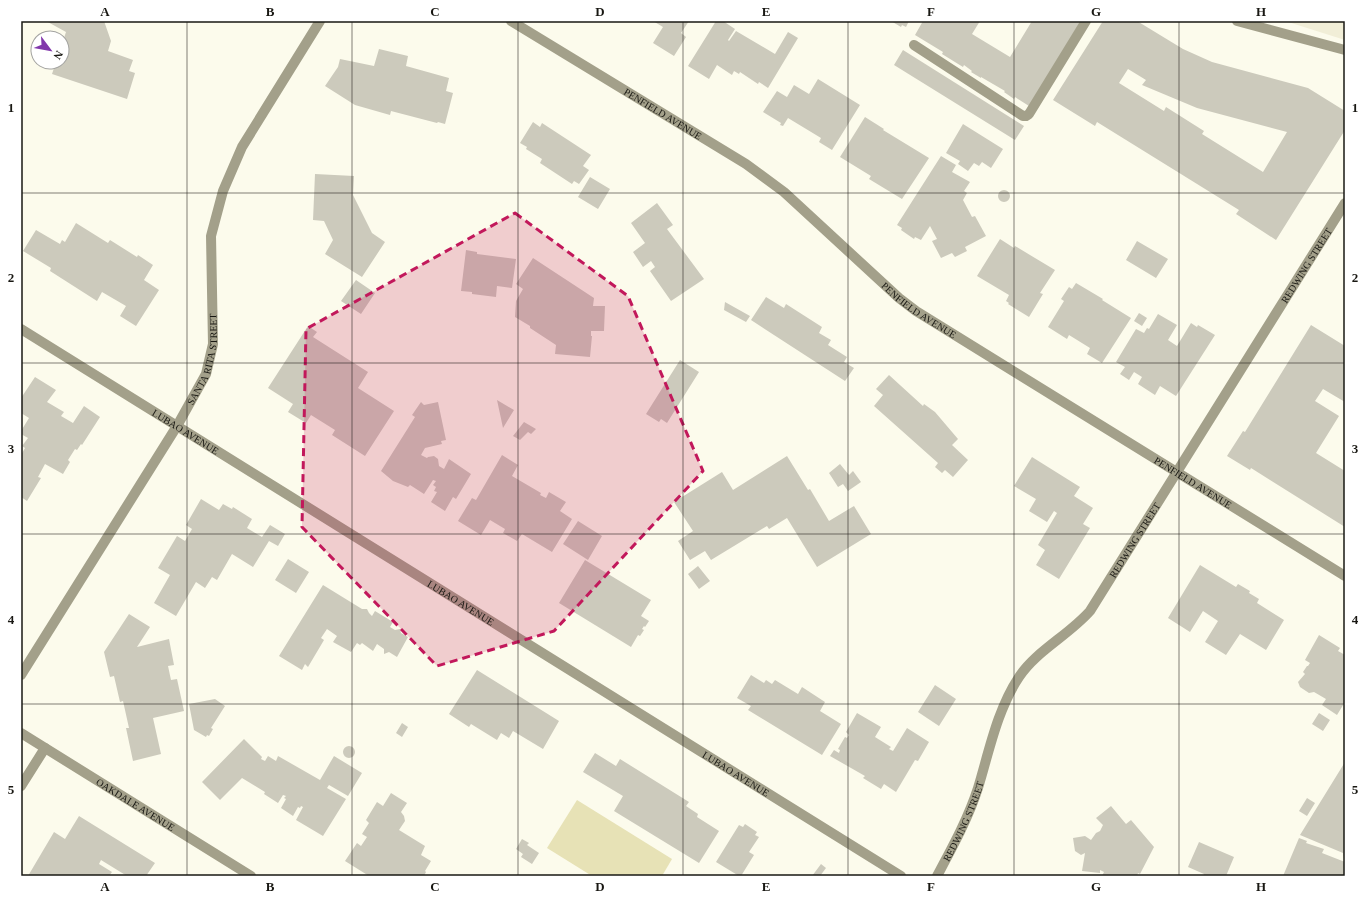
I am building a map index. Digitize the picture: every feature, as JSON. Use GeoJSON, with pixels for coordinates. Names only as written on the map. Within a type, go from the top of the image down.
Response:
{"type":"FeatureCollection","features":[{"type":"Feature","properties":{"kind":"street","name":"SANTA RITA STREET"},"geometry":{"type":"LineString","coordinates":[[21,675],[177,426],[206,374],[213,344],[211,236],[223,191],[242,147],[320,21]]}},
{"type":"Feature","properties":{"kind":"street","name":"PENFIELD AVENUE"},"geometry":{"type":"LineString","coordinates":[[511,21],[746,164],[784,192],[899,298],[916,311],[1345,576]]}},
{"type":"Feature","properties":{"kind":"street"},"geometry":{"type":"LineString","coordinates":[[914,46],[1023,116],[1026,116],[1040,98],[1086,21]]}},
{"type":"Feature","properties":{"kind":"street"},"geometry":{"type":"LineString","coordinates":[[1237,21],[1345,50]]}},
{"type":"Feature","properties":{"kind":"street","name":"REDWING STREET"},"geometry":{"type":"LineString","coordinates":[[937,876],[962,827],[977,790],[1000,714],[1019,677],[1037,658],[1081,621],[1090,611],[1345,203]]}},
{"type":"Feature","properties":{"kind":"street","name":"LUBAO AVENUE"},"geometry":{"type":"LineString","coordinates":[[21,329],[901,876]]}},
{"type":"Feature","properties":{"kind":"street","name":"OAKDALE AVENUE"},"geometry":{"type":"LineString","coordinates":[[21,733],[251,876]]}},
{"type":"Feature","properties":{"kind":"street"},"geometry":{"type":"LineString","coordinates":[[21,786],[45,748]]}},
{"type":"Feature","properties":{"kind":"highlighted area"},"geometry":{"type":"Polygon","coordinates":[[[515,213],[628,296],[703,471],[554,631],[437,666],[302,527],[306,329],[515,213]]]}},
{"type":"Feature","properties":{"kind":"shaded area"},"geometry":{"type":"Polygon","coordinates":[[[1285,21],[1345,21],[1345,40],[1285,21]]]}},
{"type":"Feature","properties":{"kind":"shaded area"},"geometry":{"type":"Polygon","coordinates":[[[577,800],[672,859],[662,876],[592,876],[547,848],[577,800]]]}},
{"type":"Feature","properties":{"kind":"building"},"geometry":{"type":"Polygon","coordinates":[[[46,21],[104,21],[111,41],[108,51],[133,60],[129,71],[135,73],[127,99],[52,74],[53,70],[70,70],[70,30],[62,30],[46,21]]]}},
{"type":"Feature","properties":{"kind":"building"},"geometry":{"type":"Polygon","coordinates":[[[653,21],[689,21],[681,33],[686,37],[674,56],[653,43],[663,27],[653,21]]]}},
{"type":"Feature","properties":{"kind":"building"},"geometry":{"type":"Polygon","coordinates":[[[716,21],[723,21],[735,29],[728,40],[729,41],[736,31],[775,54],[788,32],[798,38],[768,88],[759,82],[758,84],[740,72],[739,74],[734,71],[732,75],[717,65],[709,79],[688,66],[716,21]]]}},
{"type":"Feature","properties":{"kind":"building"},"geometry":{"type":"Polygon","coordinates":[[[891,21],[909,21],[906,27],[902,25],[901,27],[891,21]]]}},
{"type":"Feature","properties":{"kind":"building"},"geometry":{"type":"Polygon","coordinates":[[[923,21],[980,21],[972,34],[1010,57],[1032,21],[1081,21],[1029,106],[1015,97],[1014,99],[1004,92],[1005,91],[971,72],[972,71],[964,65],[963,67],[942,54],[943,52],[915,35],[923,21]]]}},
{"type":"Feature","properties":{"kind":"building"},"geometry":{"type":"Polygon","coordinates":[[[1103,21],[1137,21],[1183,49],[1212,62],[1308,88],[1345,111],[1345,130],[1276,240],[1236,214],[1239,210],[1097,122],[1095,126],[1053,100],[1103,21]],[[1128,69],[1119,83],[1164,111],[1166,107],[1204,131],[1202,134],[1263,172],[1287,132],[1197,108],[1142,85],[1146,80],[1128,69]]]}},
{"type":"Feature","properties":{"kind":"building"},"geometry":{"type":"Polygon","coordinates":[[[379,49],[408,56],[406,66],[449,78],[446,91],[453,93],[445,124],[391,111],[390,115],[355,105],[325,86],[338,67],[340,59],[374,66],[379,49]]]}},
{"type":"Feature","properties":{"kind":"building"},"geometry":{"type":"Polygon","coordinates":[[[903,50],[1024,126],[1015,140],[894,65],[903,50]]]}},
{"type":"Feature","properties":{"kind":"building"},"geometry":{"type":"Polygon","coordinates":[[[818,79],[860,105],[832,150],[819,142],[821,138],[788,118],[783,126],[780,125],[781,123],[763,112],[777,91],[787,97],[794,85],[809,94],[818,79]]]}},
{"type":"Feature","properties":{"kind":"building"},"geometry":{"type":"Polygon","coordinates":[[[865,117],[884,129],[883,130],[929,158],[902,199],[869,179],[871,176],[840,157],[865,117]]]}},
{"type":"Feature","properties":{"kind":"building"},"geometry":{"type":"Polygon","coordinates":[[[533,122],[540,127],[542,123],[591,155],[583,166],[589,170],[579,184],[574,181],[572,184],[540,163],[542,159],[526,149],[527,147],[520,143],[533,122]]]}},
{"type":"Feature","properties":{"kind":"building"},"geometry":{"type":"Polygon","coordinates":[[[963,124],[1003,149],[991,168],[982,162],[979,166],[974,163],[968,171],[958,164],[960,161],[946,153],[963,124]]]}},
{"type":"Feature","properties":{"kind":"building"},"geometry":{"type":"Polygon","coordinates":[[[941,156],[956,165],[952,172],[970,182],[964,191],[967,193],[963,200],[972,217],[975,216],[986,236],[965,247],[967,251],[955,257],[952,253],[941,258],[932,241],[937,239],[930,226],[921,240],[915,237],[914,239],[901,230],[902,228],[897,225],[941,156]]]}},
{"type":"Feature","properties":{"kind":"building"},"geometry":{"type":"Polygon","coordinates":[[[315,174],[354,176],[353,195],[372,233],[385,242],[362,277],[325,254],[333,240],[324,221],[313,220],[315,174]]]}},
{"type":"Feature","properties":{"kind":"building"},"geometry":{"type":"Polygon","coordinates":[[[590,177],[610,189],[598,209],[578,197],[590,177]]]}},
{"type":"Feature","properties":{"kind":"building"},"geometry":{"type":"Polygon","coordinates":[[[1004,190],[1008,192],[1010,196],[1008,200],[1004,202],[1000,200],[998,196],[1000,192],[1004,190]]]}},
{"type":"Feature","properties":{"kind":"building"},"geometry":{"type":"Polygon","coordinates":[[[657,203],[673,225],[667,229],[704,279],[671,301],[650,271],[655,267],[651,261],[643,267],[633,252],[645,243],[631,223],[657,203]]]}},
{"type":"Feature","properties":{"kind":"building"},"geometry":{"type":"Polygon","coordinates":[[[76,223],[108,243],[110,240],[153,265],[144,280],[159,290],[136,326],[120,316],[126,306],[102,292],[97,301],[50,271],[51,268],[23,251],[36,230],[60,244],[62,240],[65,242],[76,223]]]}},
{"type":"Feature","properties":{"kind":"building"},"geometry":{"type":"Polygon","coordinates":[[[1000,239],[1014,248],[1015,246],[1055,270],[1040,293],[1043,294],[1029,317],[1008,304],[1009,303],[1006,301],[1009,295],[977,276],[1000,239]]]}},
{"type":"Feature","properties":{"kind":"building"},"geometry":{"type":"Polygon","coordinates":[[[1137,241],[1168,259],[1156,278],[1126,260],[1137,241]]]}},
{"type":"Feature","properties":{"kind":"building"},"geometry":{"type":"Polygon","coordinates":[[[466,250],[477,252],[477,254],[516,259],[512,288],[497,286],[496,297],[461,291],[466,250]]]}},
{"type":"Feature","properties":{"kind":"building"},"geometry":{"type":"Polygon","coordinates":[[[533,258],[594,298],[593,306],[605,306],[604,331],[591,331],[590,357],[555,354],[556,345],[515,317],[516,301],[523,289],[516,284],[533,258]]]}},
{"type":"Feature","properties":{"kind":"building"},"geometry":{"type":"Polygon","coordinates":[[[356,280],[375,293],[361,314],[341,301],[356,280]]]}},
{"type":"Feature","properties":{"kind":"building"},"geometry":{"type":"Polygon","coordinates":[[[1076,283],[1131,318],[1102,363],[1087,354],[1090,348],[1069,335],[1067,339],[1048,327],[1064,301],[1061,299],[1069,287],[1072,289],[1076,283]]]}},
{"type":"Feature","properties":{"kind":"building"},"geometry":{"type":"Polygon","coordinates":[[[766,297],[784,308],[786,304],[822,327],[819,333],[831,340],[828,345],[847,357],[844,362],[854,368],[845,381],[751,320],[766,297]]]}},
{"type":"Feature","properties":{"kind":"building"},"geometry":{"type":"Polygon","coordinates":[[[725,302],[750,316],[746,322],[724,310],[725,302]]]}},
{"type":"Feature","properties":{"kind":"building"},"geometry":{"type":"Polygon","coordinates":[[[1139,313],[1147,318],[1142,326],[1134,321],[1139,313]]]}},
{"type":"Feature","properties":{"kind":"building"},"geometry":{"type":"Polygon","coordinates":[[[1158,314],[1177,325],[1168,340],[1177,346],[1191,323],[1197,327],[1198,325],[1215,335],[1176,396],[1160,386],[1155,395],[1138,384],[1142,377],[1134,372],[1129,380],[1120,374],[1125,367],[1116,362],[1136,329],[1144,333],[1147,328],[1149,329],[1158,314]]]}},
{"type":"Feature","properties":{"kind":"building"},"geometry":{"type":"Polygon","coordinates":[[[1311,325],[1345,346],[1345,402],[1323,389],[1315,401],[1339,416],[1316,453],[1345,471],[1345,527],[1251,468],[1250,470],[1227,456],[1243,431],[1245,432],[1311,325]]]}},
{"type":"Feature","properties":{"kind":"building"},"geometry":{"type":"Polygon","coordinates":[[[308,326],[317,332],[313,337],[368,372],[358,388],[394,411],[365,456],[332,435],[335,430],[311,415],[306,423],[288,412],[293,404],[268,388],[308,326]]]}},
{"type":"Feature","properties":{"kind":"building"},"geometry":{"type":"Polygon","coordinates":[[[680,360],[699,372],[667,423],[661,419],[659,422],[646,414],[680,360]]]}},
{"type":"Feature","properties":{"kind":"building"},"geometry":{"type":"Polygon","coordinates":[[[889,375],[923,406],[924,404],[935,412],[958,439],[952,445],[968,460],[953,477],[945,470],[942,473],[935,467],[938,463],[874,406],[883,395],[876,389],[889,375]]]}},
{"type":"Feature","properties":{"kind":"building"},"geometry":{"type":"Polygon","coordinates":[[[35,377],[56,390],[47,402],[64,412],[61,416],[73,423],[84,406],[100,417],[82,445],[81,444],[77,450],[75,449],[68,460],[70,462],[63,474],[45,464],[38,477],[41,478],[27,501],[21,497],[21,455],[25,448],[22,446],[28,438],[21,434],[21,431],[29,418],[21,413],[21,398],[35,377]]]}},
{"type":"Feature","properties":{"kind":"building"},"geometry":{"type":"Polygon","coordinates":[[[497,400],[514,410],[503,428],[497,400]]]}},
{"type":"Feature","properties":{"kind":"building"},"geometry":{"type":"Polygon","coordinates":[[[421,402],[424,405],[438,402],[446,440],[441,441],[442,444],[425,448],[421,455],[427,458],[434,456],[438,459],[439,466],[444,469],[449,459],[471,474],[456,499],[453,497],[445,511],[431,502],[437,492],[434,491],[436,487],[433,485],[436,481],[433,480],[424,494],[410,485],[408,487],[393,481],[381,471],[415,417],[412,415],[421,402]]]}},
{"type":"Feature","properties":{"kind":"building"},"geometry":{"type":"Polygon","coordinates":[[[524,422],[536,429],[531,434],[528,432],[520,440],[513,436],[524,422]]]}},
{"type":"Feature","properties":{"kind":"building"},"geometry":{"type":"Polygon","coordinates":[[[502,455],[518,465],[512,476],[541,493],[540,495],[546,498],[549,492],[566,502],[560,511],[572,519],[552,552],[522,534],[517,541],[503,533],[505,529],[490,520],[481,535],[458,521],[472,498],[476,500],[502,455]]]}},
{"type":"Feature","properties":{"kind":"building"},"geometry":{"type":"Polygon","coordinates":[[[787,456],[808,490],[810,489],[829,521],[854,506],[871,534],[817,567],[787,518],[769,529],[767,526],[711,560],[705,551],[690,560],[678,541],[693,531],[674,502],[722,472],[733,490],[787,456]]]}},
{"type":"Feature","properties":{"kind":"building"},"geometry":{"type":"Polygon","coordinates":[[[1032,457],[1080,487],[1074,496],[1093,508],[1083,524],[1090,528],[1059,579],[1036,565],[1045,550],[1038,545],[1057,513],[1054,511],[1047,522],[1029,511],[1036,499],[1014,486],[1032,457]]]}},
{"type":"Feature","properties":{"kind":"building"},"geometry":{"type":"Polygon","coordinates":[[[840,464],[849,475],[853,471],[861,482],[848,491],[843,484],[838,487],[829,473],[840,464]]]}},
{"type":"Feature","properties":{"kind":"building"},"geometry":{"type":"Polygon","coordinates":[[[201,499],[219,510],[223,504],[232,509],[233,507],[252,519],[247,528],[262,537],[270,525],[285,534],[278,546],[269,541],[253,567],[232,554],[217,580],[212,577],[205,588],[196,582],[176,616],[154,603],[170,575],[158,568],[177,536],[185,541],[192,529],[186,525],[201,499]]]}},
{"type":"Feature","properties":{"kind":"building"},"geometry":{"type":"Polygon","coordinates":[[[578,521],[602,536],[588,560],[563,544],[578,521]]]}},
{"type":"Feature","properties":{"kind":"building"},"geometry":{"type":"Polygon","coordinates":[[[288,559],[309,572],[296,593],[275,580],[288,559]]]}},
{"type":"Feature","properties":{"kind":"building"},"geometry":{"type":"Polygon","coordinates":[[[585,560],[651,600],[641,616],[649,621],[645,627],[644,626],[642,629],[644,630],[640,636],[638,635],[631,647],[559,603],[585,560]]]}},
{"type":"Feature","properties":{"kind":"building"},"geometry":{"type":"Polygon","coordinates":[[[1200,565],[1236,587],[1238,584],[1250,591],[1249,593],[1259,599],[1257,603],[1284,620],[1266,650],[1240,634],[1226,655],[1205,642],[1218,621],[1203,611],[1190,632],[1168,618],[1200,565]]]}},
{"type":"Feature","properties":{"kind":"building"},"geometry":{"type":"Polygon","coordinates":[[[698,566],[710,581],[699,589],[688,574],[698,566]]]}},
{"type":"Feature","properties":{"kind":"building"},"geometry":{"type":"Polygon","coordinates":[[[323,585],[362,609],[367,609],[372,616],[375,611],[393,622],[390,627],[395,630],[400,629],[401,633],[408,637],[397,657],[389,652],[384,654],[384,649],[377,644],[373,651],[362,643],[360,645],[357,643],[351,652],[333,642],[337,636],[327,629],[321,638],[324,640],[308,667],[305,664],[302,670],[279,656],[323,585]]]}},
{"type":"Feature","properties":{"kind":"building"},"geometry":{"type":"Polygon","coordinates":[[[129,614],[150,627],[137,647],[169,639],[174,665],[168,666],[171,680],[177,679],[184,711],[153,718],[161,754],[133,761],[126,728],[129,728],[123,701],[120,702],[114,676],[110,677],[104,652],[129,614]]]}},
{"type":"Feature","properties":{"kind":"building"},"geometry":{"type":"Polygon","coordinates":[[[1319,635],[1340,648],[1338,651],[1345,655],[1345,702],[1337,715],[1322,705],[1326,699],[1314,692],[1309,693],[1300,687],[1298,682],[1305,674],[1303,672],[1310,663],[1305,660],[1319,635]]]}},
{"type":"Feature","properties":{"kind":"building"},"geometry":{"type":"Polygon","coordinates":[[[477,670],[559,721],[543,749],[513,731],[509,738],[501,733],[497,740],[471,724],[469,727],[449,714],[477,670]]]}},
{"type":"Feature","properties":{"kind":"building"},"geometry":{"type":"Polygon","coordinates":[[[751,675],[764,683],[766,680],[772,684],[775,680],[798,694],[802,687],[825,702],[820,711],[841,724],[822,755],[748,710],[751,706],[737,698],[751,675]]]}},
{"type":"Feature","properties":{"kind":"building"},"geometry":{"type":"Polygon","coordinates":[[[935,685],[956,699],[939,726],[918,712],[935,685]]]}},
{"type":"Feature","properties":{"kind":"building"},"geometry":{"type":"Polygon","coordinates":[[[215,699],[225,706],[211,728],[213,729],[209,736],[207,735],[206,737],[194,730],[189,704],[215,699]]]}},
{"type":"Feature","properties":{"kind":"building"},"geometry":{"type":"Polygon","coordinates":[[[857,713],[881,727],[875,737],[891,747],[889,749],[893,751],[907,728],[929,742],[918,761],[915,760],[896,792],[884,784],[881,789],[863,778],[865,776],[830,756],[834,750],[839,753],[840,750],[838,749],[845,737],[847,738],[849,735],[846,732],[857,713]]]}},
{"type":"Feature","properties":{"kind":"building"},"geometry":{"type":"Polygon","coordinates":[[[1319,713],[1330,720],[1323,731],[1312,724],[1319,713]]]}},
{"type":"Feature","properties":{"kind":"building"},"geometry":{"type":"Polygon","coordinates":[[[402,723],[408,727],[402,737],[396,733],[402,723]]]}},
{"type":"Feature","properties":{"kind":"building"},"geometry":{"type":"Polygon","coordinates":[[[244,739],[262,757],[261,759],[265,761],[268,756],[276,761],[278,756],[320,780],[334,756],[362,773],[348,796],[329,785],[327,788],[346,799],[323,836],[296,820],[303,807],[298,807],[293,816],[281,808],[286,796],[283,795],[278,803],[264,794],[265,792],[242,778],[220,800],[202,782],[244,739]]]}},
{"type":"Feature","properties":{"kind":"building"},"geometry":{"type":"Polygon","coordinates":[[[347,746],[351,746],[355,752],[351,758],[347,758],[343,754],[343,750],[347,746]]]}},
{"type":"Feature","properties":{"kind":"building"},"geometry":{"type":"Polygon","coordinates":[[[595,753],[616,766],[620,759],[689,802],[686,806],[698,814],[697,817],[719,831],[699,863],[614,811],[623,796],[583,772],[595,753]]]}},
{"type":"Feature","properties":{"kind":"building"},"geometry":{"type":"Polygon","coordinates":[[[1345,762],[1344,859],[1343,853],[1300,835],[1345,762]]]}},
{"type":"Feature","properties":{"kind":"building"},"geometry":{"type":"Polygon","coordinates":[[[391,793],[407,803],[401,812],[405,821],[399,830],[425,846],[421,855],[431,861],[425,871],[424,876],[369,876],[345,861],[357,843],[361,846],[367,837],[362,834],[369,823],[366,820],[377,802],[383,806],[391,793]]]}},
{"type":"Feature","properties":{"kind":"building"},"geometry":{"type":"Polygon","coordinates":[[[1307,798],[1315,803],[1307,816],[1299,811],[1307,798]]]}},
{"type":"Feature","properties":{"kind":"building"},"geometry":{"type":"Polygon","coordinates":[[[1111,806],[1126,824],[1131,820],[1154,847],[1140,874],[1138,873],[1137,876],[1102,876],[1104,872],[1100,870],[1100,873],[1082,871],[1085,853],[1081,855],[1075,851],[1073,838],[1085,836],[1091,840],[1096,833],[1100,831],[1103,825],[1096,818],[1111,806]]]}},
{"type":"Feature","properties":{"kind":"building"},"geometry":{"type":"Polygon","coordinates":[[[79,816],[155,863],[146,876],[127,876],[101,860],[99,864],[112,872],[109,876],[28,876],[54,832],[65,839],[79,816]]]}},
{"type":"Feature","properties":{"kind":"building"},"geometry":{"type":"Polygon","coordinates":[[[745,824],[757,832],[755,835],[759,837],[749,852],[754,855],[741,876],[739,876],[716,862],[739,825],[743,827],[745,824]]]}},
{"type":"Feature","properties":{"kind":"building"},"geometry":{"type":"Polygon","coordinates":[[[1299,838],[1307,841],[1306,843],[1324,849],[1322,853],[1345,862],[1345,876],[1283,876],[1299,838]]]}},
{"type":"Feature","properties":{"kind":"building"},"geometry":{"type":"Polygon","coordinates":[[[522,839],[529,843],[527,845],[539,853],[532,864],[521,857],[523,854],[516,849],[522,839]]]}},
{"type":"Feature","properties":{"kind":"building"},"geometry":{"type":"Polygon","coordinates":[[[1199,842],[1234,857],[1226,876],[1203,876],[1204,874],[1188,867],[1199,842]]]}},
{"type":"Feature","properties":{"kind":"building"},"geometry":{"type":"Polygon","coordinates":[[[821,864],[826,868],[820,876],[812,876],[821,864]]]}}]}
